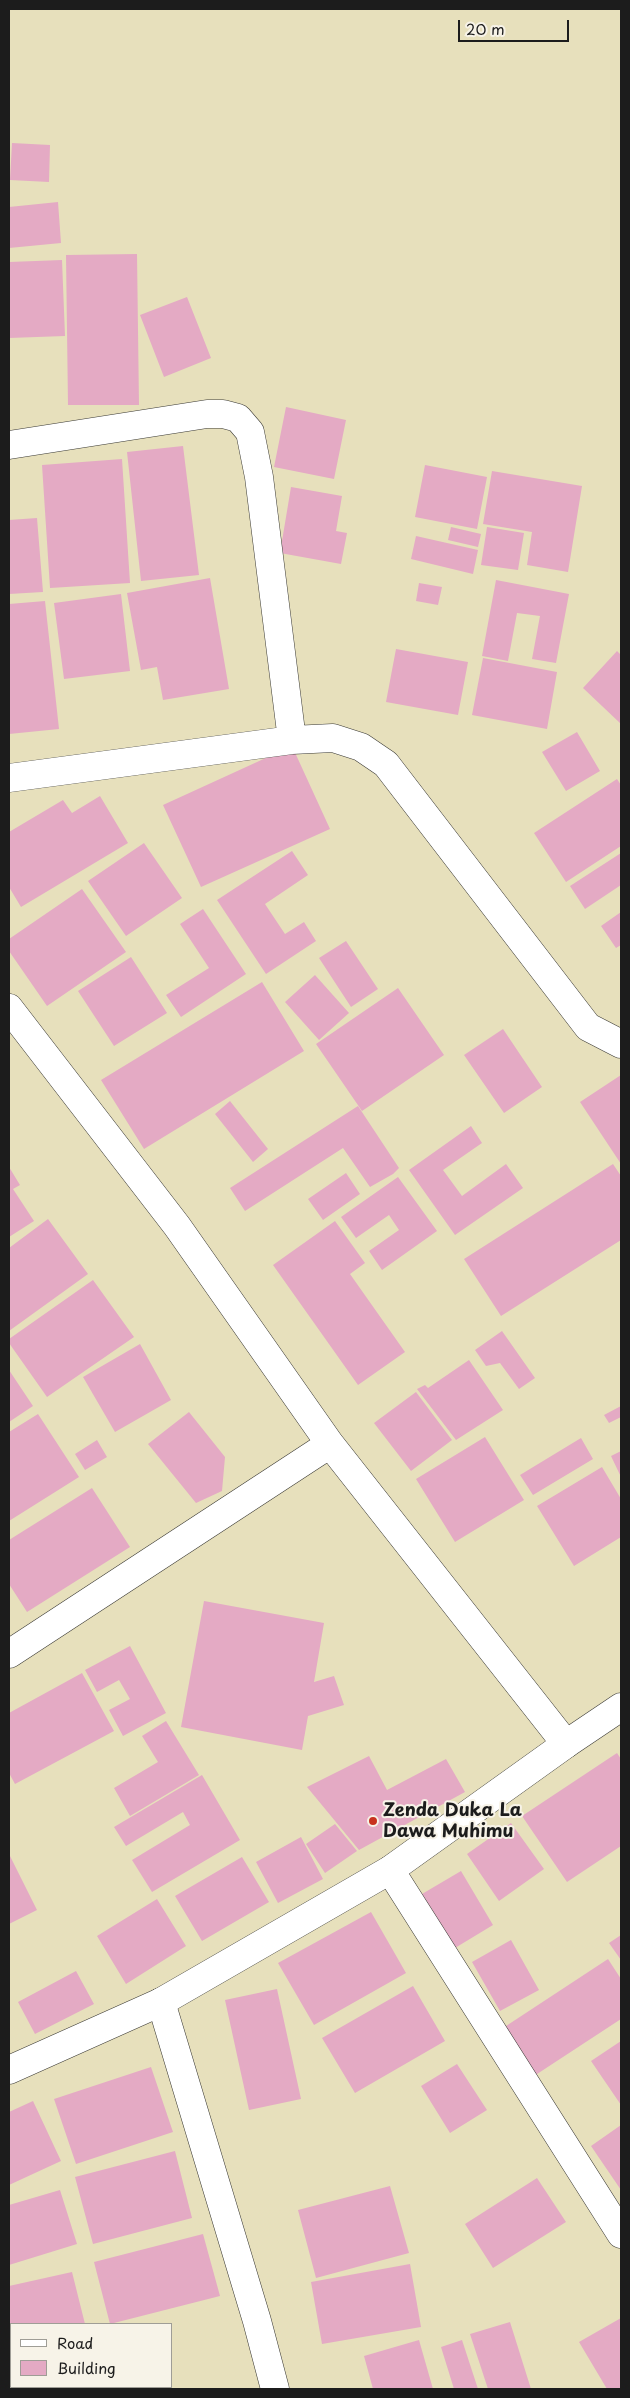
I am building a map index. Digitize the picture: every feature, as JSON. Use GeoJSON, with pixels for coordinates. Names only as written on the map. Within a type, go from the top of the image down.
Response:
{"type":"FeatureCollection","features":[{"type":"Feature","properties":{"kind":"street"},"geometry":{"type":"LineString","coordinates":[[9,445],[207,414],[223,414],[238,418],[250,432],[259,477],[292,740]]}},
{"type":"Feature","properties":{"kind":"street"},"geometry":{"type":"LineString","coordinates":[[9,778],[292,740],[333,738],[361,746],[386,764],[588,1027],[621,1044]]}},
{"type":"Feature","properties":{"kind":"street"},"geometry":{"type":"LineString","coordinates":[[9,1008],[177,1226],[330,1444],[566,1744]]}},
{"type":"Feature","properties":{"kind":"street"},"geometry":{"type":"LineString","coordinates":[[12,1646],[330,1444]]}},
{"type":"Feature","properties":{"kind":"street"},"geometry":{"type":"LineString","coordinates":[[9,2070],[161,2002],[390,1870],[621,1707]]}},
{"type":"Feature","properties":{"kind":"street"},"geometry":{"type":"LineString","coordinates":[[390,1870],[621,2234]]}},
{"type":"Feature","properties":{"kind":"street"},"geometry":{"type":"LineString","coordinates":[[161,2002],[257,2321],[275,2389]]}},
{"type":"Feature","properties":{"kind":"building"},"geometry":{"type":"Polygon","coordinates":[[[12,143],[50,145],[49,182],[10,180],[12,143]]]}},
{"type":"Feature","properties":{"kind":"building"},"geometry":{"type":"Polygon","coordinates":[[[58,202],[61,243],[9,248],[9,207],[58,202]]]}},
{"type":"Feature","properties":{"kind":"building"},"geometry":{"type":"Polygon","coordinates":[[[137,254],[139,405],[68,405],[66,255],[137,254]]]}},
{"type":"Feature","properties":{"kind":"building"},"geometry":{"type":"Polygon","coordinates":[[[62,260],[65,336],[9,338],[9,262],[62,260]]]}},
{"type":"Feature","properties":{"kind":"building"},"geometry":{"type":"Polygon","coordinates":[[[187,297],[211,358],[164,377],[140,315],[187,297]]]}},
{"type":"Feature","properties":{"kind":"building"},"geometry":{"type":"Polygon","coordinates":[[[286,407],[346,420],[334,479],[274,467],[286,407]]]}},
{"type":"Feature","properties":{"kind":"building"},"geometry":{"type":"Polygon","coordinates":[[[183,446],[199,575],[141,581],[127,452],[183,446]]]}},
{"type":"Feature","properties":{"kind":"building"},"geometry":{"type":"Polygon","coordinates":[[[122,459],[130,583],[50,588],[42,465],[122,459]]]}},
{"type":"Feature","properties":{"kind":"building"},"geometry":{"type":"Polygon","coordinates":[[[425,465],[487,477],[477,529],[415,517],[425,465]]]}},
{"type":"Feature","properties":{"kind":"building"},"geometry":{"type":"Polygon","coordinates":[[[492,471],[582,486],[568,572],[527,565],[532,532],[483,524],[492,471]]]}},
{"type":"Feature","properties":{"kind":"building"},"geometry":{"type":"Polygon","coordinates":[[[291,487],[342,496],[336,531],[347,533],[341,564],[280,553],[291,487]]]}},
{"type":"Feature","properties":{"kind":"building"},"geometry":{"type":"Polygon","coordinates":[[[37,518],[43,592],[9,594],[9,520],[37,518]]]}},
{"type":"Feature","properties":{"kind":"building"},"geometry":{"type":"Polygon","coordinates":[[[451,527],[481,534],[478,547],[448,540],[451,527]]]}},
{"type":"Feature","properties":{"kind":"building"},"geometry":{"type":"Polygon","coordinates":[[[487,527],[524,533],[518,570],[481,565],[487,527]]]}},
{"type":"Feature","properties":{"kind":"building"},"geometry":{"type":"Polygon","coordinates":[[[416,536],[478,550],[473,574],[411,559],[416,536]]]}},
{"type":"Feature","properties":{"kind":"building"},"geometry":{"type":"Polygon","coordinates":[[[210,578],[229,689],[163,700],[157,667],[141,670],[127,593],[210,578]]]}},
{"type":"Feature","properties":{"kind":"building"},"geometry":{"type":"Polygon","coordinates":[[[496,580],[569,594],[556,663],[532,659],[540,616],[517,613],[508,661],[482,656],[496,580]]]}},
{"type":"Feature","properties":{"kind":"building"},"geometry":{"type":"Polygon","coordinates":[[[419,583],[442,587],[438,605],[416,601],[419,583]]]}},
{"type":"Feature","properties":{"kind":"building"},"geometry":{"type":"Polygon","coordinates":[[[121,594],[130,671],[64,679],[54,603],[121,594]]]}},
{"type":"Feature","properties":{"kind":"building"},"geometry":{"type":"Polygon","coordinates":[[[45,601],[59,729],[9,734],[9,604],[45,601]]]}},
{"type":"Feature","properties":{"kind":"building"},"geometry":{"type":"Polygon","coordinates":[[[396,649],[468,662],[458,715],[386,702],[396,649]]]}},
{"type":"Feature","properties":{"kind":"building"},"geometry":{"type":"Polygon","coordinates":[[[617,651],[621,655],[621,724],[583,688],[617,651]]]}},
{"type":"Feature","properties":{"kind":"building"},"geometry":{"type":"Polygon","coordinates":[[[483,658],[557,672],[547,729],[472,715],[483,658]]]}},
{"type":"Feature","properties":{"kind":"building"},"geometry":{"type":"Polygon","coordinates":[[[577,732],[600,771],[566,791],[542,752],[577,732]]]}},
{"type":"Feature","properties":{"kind":"building"},"geometry":{"type":"Polygon","coordinates":[[[292,746],[330,829],[201,887],[163,805],[292,746]]]}},
{"type":"Feature","properties":{"kind":"building"},"geometry":{"type":"Polygon","coordinates":[[[617,779],[621,785],[621,846],[566,882],[534,833],[617,779]]]}},
{"type":"Feature","properties":{"kind":"building"},"geometry":{"type":"Polygon","coordinates":[[[100,796],[128,843],[21,907],[9,887],[9,832],[63,800],[72,813],[100,796]]]}},
{"type":"Feature","properties":{"kind":"building"},"geometry":{"type":"Polygon","coordinates":[[[144,843],[182,898],[126,936],[88,881],[144,843]]]}},
{"type":"Feature","properties":{"kind":"building"},"geometry":{"type":"Polygon","coordinates":[[[292,851],[308,875],[265,904],[285,934],[304,922],[316,941],[266,974],[217,900],[292,851]]]}},
{"type":"Feature","properties":{"kind":"building"},"geometry":{"type":"Polygon","coordinates":[[[621,853],[621,885],[585,909],[570,886],[621,853]]]}},
{"type":"Feature","properties":{"kind":"building"},"geometry":{"type":"Polygon","coordinates":[[[82,889],[126,952],[47,1006],[9,951],[9,939],[82,889]]]}},
{"type":"Feature","properties":{"kind":"building"},"geometry":{"type":"Polygon","coordinates":[[[203,909],[246,974],[181,1017],[166,995],[209,968],[180,924],[203,909]]]}},
{"type":"Feature","properties":{"kind":"building"},"geometry":{"type":"Polygon","coordinates":[[[621,912],[621,945],[616,948],[601,926],[621,912]]]}},
{"type":"Feature","properties":{"kind":"building"},"geometry":{"type":"Polygon","coordinates":[[[346,941],[378,989],[351,1007],[319,958],[346,941]]]}},
{"type":"Feature","properties":{"kind":"building"},"geometry":{"type":"Polygon","coordinates":[[[131,957],[167,1013],[114,1046],[78,991],[131,957]]]}},
{"type":"Feature","properties":{"kind":"building"},"geometry":{"type":"Polygon","coordinates":[[[315,975],[349,1013],[319,1040],[285,1002],[315,975]]]}},
{"type":"Feature","properties":{"kind":"building"},"geometry":{"type":"Polygon","coordinates":[[[262,982],[304,1051],[144,1149],[101,1080],[262,982]]]}},
{"type":"Feature","properties":{"kind":"building"},"geometry":{"type":"Polygon","coordinates":[[[398,988],[444,1055],[362,1111],[316,1044],[398,988]]]}},
{"type":"Feature","properties":{"kind":"building"},"geometry":{"type":"Polygon","coordinates":[[[503,1029],[542,1087],[504,1113],[464,1055],[503,1029]]]}},
{"type":"Feature","properties":{"kind":"building"},"geometry":{"type":"Polygon","coordinates":[[[621,1075],[621,1164],[580,1102],[621,1075]]]}},
{"type":"Feature","properties":{"kind":"building"},"geometry":{"type":"Polygon","coordinates":[[[230,1101],[268,1149],[253,1162],[215,1114],[230,1101]]]}},
{"type":"Feature","properties":{"kind":"building"},"geometry":{"type":"Polygon","coordinates":[[[358,1106],[399,1168],[393,1174],[370,1187],[343,1148],[245,1211],[230,1188],[358,1106]]]}},
{"type":"Feature","properties":{"kind":"building"},"geometry":{"type":"Polygon","coordinates":[[[471,1126],[482,1143],[443,1170],[462,1196],[506,1164],[523,1188],[455,1235],[409,1170],[471,1126]]]}},
{"type":"Feature","properties":{"kind":"building"},"geometry":{"type":"Polygon","coordinates":[[[613,1164],[621,1176],[621,1240],[501,1316],[464,1259],[613,1164]]]}},
{"type":"Feature","properties":{"kind":"building"},"geometry":{"type":"Polygon","coordinates":[[[9,1167],[20,1185],[13,1189],[34,1221],[9,1237],[9,1167]]]}},
{"type":"Feature","properties":{"kind":"building"},"geometry":{"type":"Polygon","coordinates":[[[346,1173],[360,1194],[323,1220],[308,1199],[346,1173]]]}},
{"type":"Feature","properties":{"kind":"building"},"geometry":{"type":"Polygon","coordinates":[[[398,1177],[437,1231],[382,1270],[369,1251],[399,1230],[389,1215],[356,1238],[341,1217],[398,1177]]]}},
{"type":"Feature","properties":{"kind":"building"},"geometry":{"type":"Polygon","coordinates":[[[48,1219],[88,1274],[9,1331],[9,1248],[48,1219]]]}},
{"type":"Feature","properties":{"kind":"building"},"geometry":{"type":"Polygon","coordinates":[[[335,1221],[365,1263],[350,1274],[405,1352],[358,1385],[273,1265],[335,1221]]]}},
{"type":"Feature","properties":{"kind":"building"},"geometry":{"type":"Polygon","coordinates":[[[93,1280],[134,1337],[47,1397],[9,1343],[9,1339],[93,1280]]]}},
{"type":"Feature","properties":{"kind":"building"},"geometry":{"type":"Polygon","coordinates":[[[502,1331],[535,1378],[519,1389],[500,1363],[486,1366],[475,1350],[502,1331]]]}},
{"type":"Feature","properties":{"kind":"building"},"geometry":{"type":"Polygon","coordinates":[[[140,1344],[171,1400],[115,1432],[83,1377],[140,1344]]]}},
{"type":"Feature","properties":{"kind":"building"},"geometry":{"type":"Polygon","coordinates":[[[469,1360],[503,1410],[456,1440],[417,1389],[425,1385],[428,1388],[469,1360]]]}},
{"type":"Feature","properties":{"kind":"building"},"geometry":{"type":"Polygon","coordinates":[[[9,1370],[33,1406],[9,1422],[9,1370]]]}},
{"type":"Feature","properties":{"kind":"building"},"geometry":{"type":"Polygon","coordinates":[[[416,1392],[452,1440],[411,1471],[374,1423],[416,1392]]]}},
{"type":"Feature","properties":{"kind":"building"},"geometry":{"type":"Polygon","coordinates":[[[621,1406],[621,1417],[609,1423],[604,1415],[621,1406]]]}},
{"type":"Feature","properties":{"kind":"building"},"geometry":{"type":"Polygon","coordinates":[[[189,1412],[225,1457],[222,1491],[196,1503],[148,1444],[189,1412]]]}},
{"type":"Feature","properties":{"kind":"building"},"geometry":{"type":"Polygon","coordinates":[[[38,1414],[79,1477],[9,1521],[9,1432],[38,1414]]]}},
{"type":"Feature","properties":{"kind":"building"},"geometry":{"type":"Polygon","coordinates":[[[485,1437],[524,1500],[455,1542],[416,1479],[485,1437]]]}},
{"type":"Feature","properties":{"kind":"building"},"geometry":{"type":"Polygon","coordinates":[[[581,1438],[593,1459],[533,1495],[520,1475],[581,1438]]]}},
{"type":"Feature","properties":{"kind":"building"},"geometry":{"type":"Polygon","coordinates":[[[97,1440],[107,1457],[85,1470],[75,1454],[97,1440]]]}},
{"type":"Feature","properties":{"kind":"building"},"geometry":{"type":"Polygon","coordinates":[[[621,1451],[621,1477],[611,1456],[621,1451]]]}},
{"type":"Feature","properties":{"kind":"building"},"geometry":{"type":"Polygon","coordinates":[[[602,1467],[621,1499],[621,1537],[574,1566],[537,1506],[602,1467]]]}},
{"type":"Feature","properties":{"kind":"building"},"geometry":{"type":"Polygon","coordinates":[[[92,1488],[130,1547],[27,1612],[9,1584],[9,1540],[92,1488]]]}},
{"type":"Feature","properties":{"kind":"building"},"geometry":{"type":"Polygon","coordinates":[[[204,1601],[324,1623],[314,1682],[334,1676],[344,1705],[308,1716],[302,1750],[181,1727],[204,1601]]]}},
{"type":"Feature","properties":{"kind":"building"},"geometry":{"type":"Polygon","coordinates":[[[130,1646],[166,1713],[123,1736],[109,1710],[130,1699],[119,1680],[97,1692],[85,1670],[130,1646]]]}},
{"type":"Feature","properties":{"kind":"building"},"geometry":{"type":"Polygon","coordinates":[[[82,1673],[114,1731],[15,1784],[9,1773],[9,1713],[82,1673]]]}},
{"type":"Feature","properties":{"kind":"building"},"geometry":{"type":"Polygon","coordinates":[[[166,1721],[199,1775],[130,1816],[114,1788],[158,1762],[142,1736],[166,1721]]]}},
{"type":"Feature","properties":{"kind":"building"},"geometry":{"type":"Polygon","coordinates":[[[617,1753],[621,1759],[621,1846],[567,1882],[522,1816],[617,1753]]]}},
{"type":"Feature","properties":{"kind":"building","name":"Zenda Duka La Dawa Muhimu"},"geometry":{"type":"Polygon","coordinates":[[[369,1756],[387,1790],[446,1759],[465,1792],[359,1850],[307,1787],[369,1756]]]}},
{"type":"Feature","properties":{"kind":"building"},"geometry":{"type":"Polygon","coordinates":[[[202,1775],[240,1840],[152,1892],[132,1860],[190,1825],[183,1812],[126,1846],[114,1827],[202,1775]]]}},
{"type":"Feature","properties":{"kind":"building"},"geometry":{"type":"Polygon","coordinates":[[[511,1823],[544,1869],[499,1901],[467,1854],[511,1823]]]}},
{"type":"Feature","properties":{"kind":"building"},"geometry":{"type":"Polygon","coordinates":[[[335,1824],[357,1851],[325,1873],[306,1844],[335,1824]]]}},
{"type":"Feature","properties":{"kind":"building"},"geometry":{"type":"Polygon","coordinates":[[[301,1837],[323,1879],[278,1903],[256,1862],[301,1837]]]}},
{"type":"Feature","properties":{"kind":"building"},"geometry":{"type":"Polygon","coordinates":[[[9,1854],[37,1910],[9,1924],[9,1854]]]}},
{"type":"Feature","properties":{"kind":"building"},"geometry":{"type":"Polygon","coordinates":[[[242,1857],[269,1902],[202,1941],[175,1896],[242,1857]]]}},
{"type":"Feature","properties":{"kind":"building"},"geometry":{"type":"Polygon","coordinates":[[[461,1871],[493,1925],[455,1948],[422,1894],[461,1871]]]}},
{"type":"Feature","properties":{"kind":"building"},"geometry":{"type":"Polygon","coordinates":[[[157,1899],[186,1946],[126,1984],[97,1936],[157,1899]]]}},
{"type":"Feature","properties":{"kind":"building"},"geometry":{"type":"Polygon","coordinates":[[[371,1912],[406,1973],[314,2025],[278,1963],[371,1912]]]}},
{"type":"Feature","properties":{"kind":"building"},"geometry":{"type":"Polygon","coordinates":[[[621,1935],[621,1960],[609,1943],[621,1935]]]}},
{"type":"Feature","properties":{"kind":"building"},"geometry":{"type":"Polygon","coordinates":[[[511,1940],[539,1990],[500,2011],[472,1962],[511,1940]]]}},
{"type":"Feature","properties":{"kind":"building"},"geometry":{"type":"Polygon","coordinates":[[[608,1959],[621,1979],[621,2019],[534,2076],[503,2028],[608,1959]]]}},
{"type":"Feature","properties":{"kind":"building"},"geometry":{"type":"Polygon","coordinates":[[[76,1971],[94,2004],[35,2034],[18,2002],[76,1971]]]}},
{"type":"Feature","properties":{"kind":"building"},"geometry":{"type":"Polygon","coordinates":[[[413,1986],[445,2041],[355,2093],[322,2038],[413,1986]]]}},
{"type":"Feature","properties":{"kind":"building"},"geometry":{"type":"Polygon","coordinates":[[[277,1989],[301,2099],[249,2110],[225,2000],[277,1989]]]}},
{"type":"Feature","properties":{"kind":"building"},"geometry":{"type":"Polygon","coordinates":[[[621,2041],[621,2105],[591,2061],[621,2041]]]}},
{"type":"Feature","properties":{"kind":"building"},"geometry":{"type":"Polygon","coordinates":[[[457,2064],[487,2110],[450,2133],[421,2086],[457,2064]]]}},
{"type":"Feature","properties":{"kind":"building"},"geometry":{"type":"Polygon","coordinates":[[[151,2067],[173,2132],[76,2164],[54,2099],[151,2067]]]}},
{"type":"Feature","properties":{"kind":"building"},"geometry":{"type":"Polygon","coordinates":[[[33,2101],[61,2161],[9,2185],[9,2112],[33,2101]]]}},
{"type":"Feature","properties":{"kind":"building"},"geometry":{"type":"Polygon","coordinates":[[[621,2125],[621,2190],[591,2146],[621,2125]]]}},
{"type":"Feature","properties":{"kind":"building"},"geometry":{"type":"Polygon","coordinates":[[[175,2151],[192,2218],[93,2244],[75,2177],[175,2151]]]}},
{"type":"Feature","properties":{"kind":"building"},"geometry":{"type":"Polygon","coordinates":[[[537,2178],[566,2222],[493,2268],[465,2224],[537,2178]]]}},
{"type":"Feature","properties":{"kind":"building"},"geometry":{"type":"Polygon","coordinates":[[[390,2186],[409,2253],[316,2278],[298,2210],[390,2186]]]}},
{"type":"Feature","properties":{"kind":"building"},"geometry":{"type":"Polygon","coordinates":[[[60,2190],[77,2244],[9,2265],[9,2205],[60,2190]]]}},
{"type":"Feature","properties":{"kind":"building"},"geometry":{"type":"Polygon","coordinates":[[[203,2234],[220,2296],[110,2323],[94,2262],[203,2234]]]}},
{"type":"Feature","properties":{"kind":"building"},"geometry":{"type":"Polygon","coordinates":[[[410,2264],[421,2327],[322,2344],[311,2282],[410,2264]]]}},
{"type":"Feature","properties":{"kind":"building"},"geometry":{"type":"Polygon","coordinates":[[[72,2272],[85,2323],[10,2323],[9,2346],[9,2286],[72,2272]]]}},
{"type":"Feature","properties":{"kind":"building"},"geometry":{"type":"Polygon","coordinates":[[[621,2318],[621,2389],[607,2389],[579,2342],[621,2318]]]}},
{"type":"Feature","properties":{"kind":"building"},"geometry":{"type":"Polygon","coordinates":[[[510,2322],[531,2389],[488,2389],[470,2334],[510,2322]]]}},
{"type":"Feature","properties":{"kind":"building"},"geometry":{"type":"Polygon","coordinates":[[[419,2340],[433,2389],[373,2389],[364,2356],[419,2340]]]}},
{"type":"Feature","properties":{"kind":"building"},"geometry":{"type":"Polygon","coordinates":[[[462,2340],[478,2389],[454,2389],[441,2347],[462,2340]]]}},
{"type":"Feature","properties":{"kind":"building"},"geometry":{"type":"Polygon","coordinates":[[[9,2362],[10,2388],[112,2389],[9,2389],[9,2362]]]}},
{"type":"Feature","properties":{"kind":"place","name":"Zenda Duka La Dawa Muhimu"},"geometry":{"type":"Point","coordinates":[373,1821]}}]}
